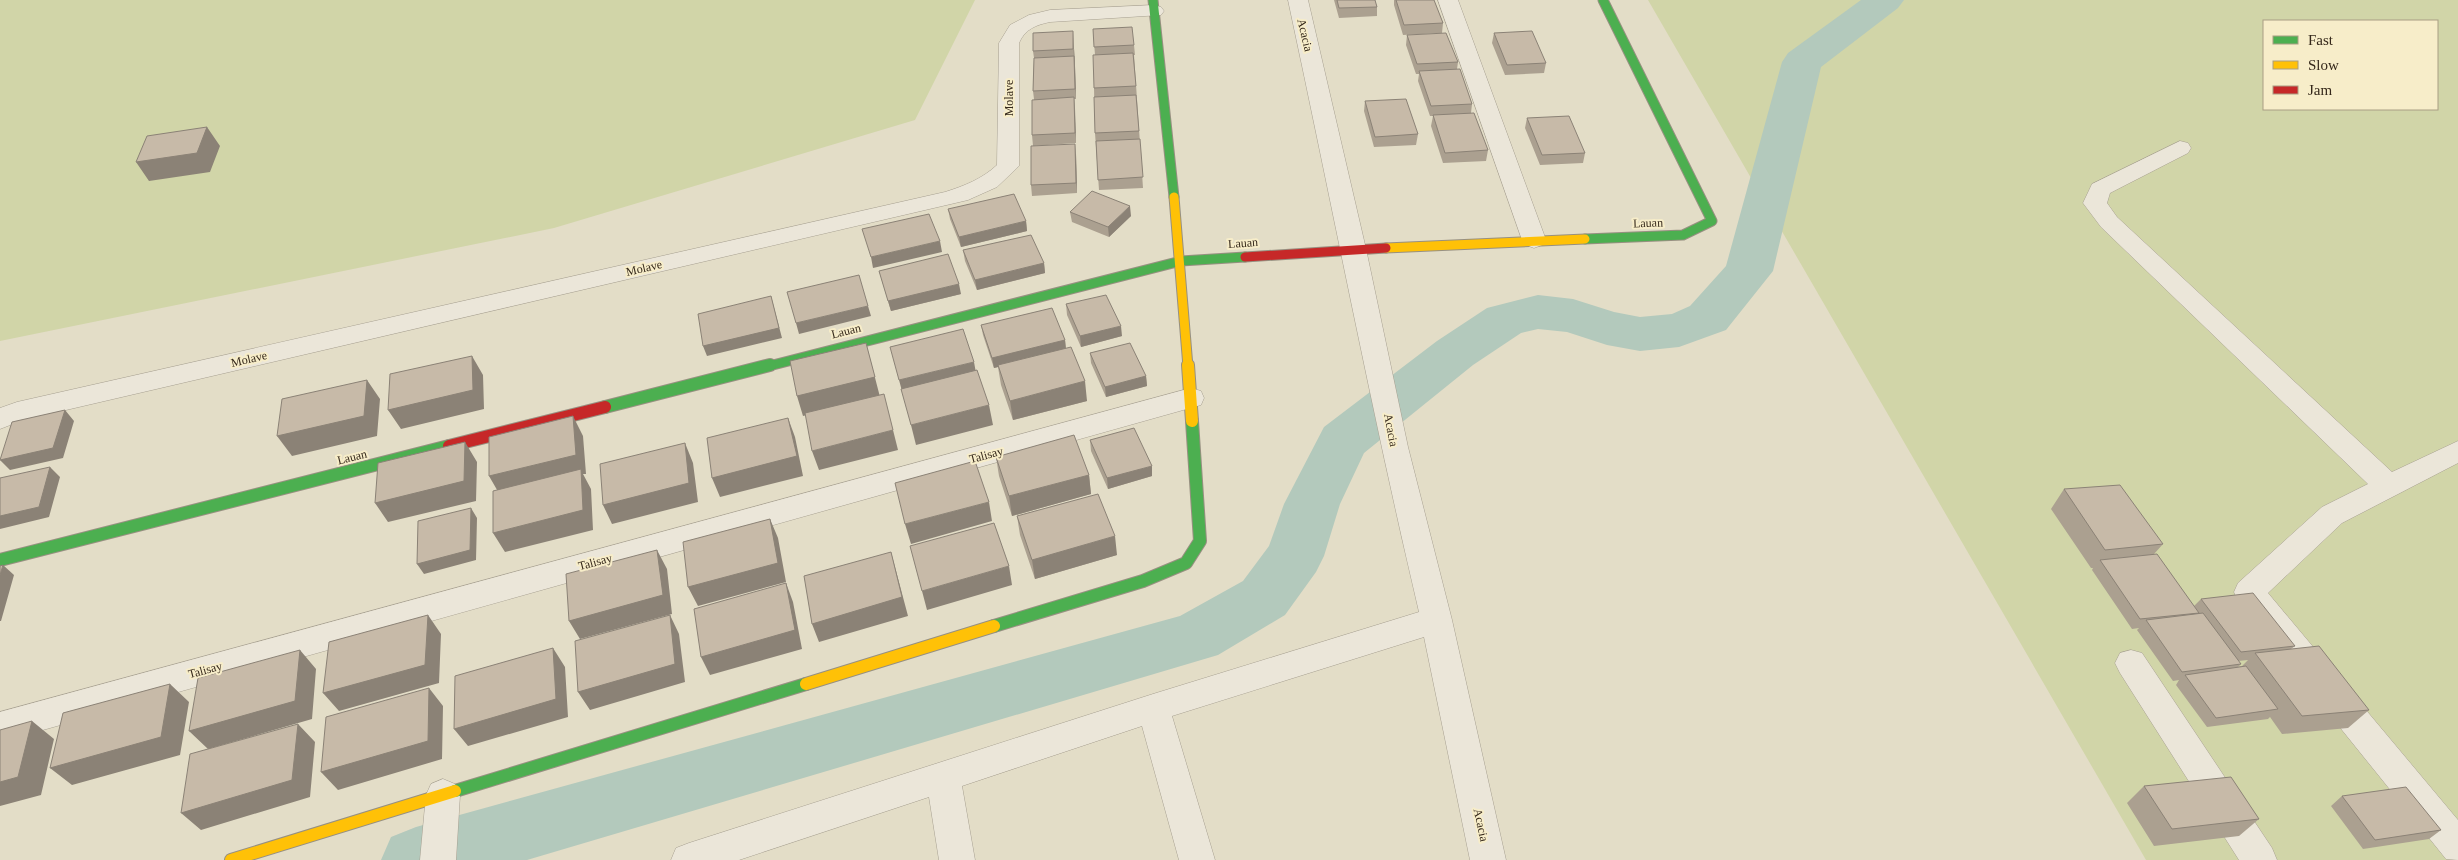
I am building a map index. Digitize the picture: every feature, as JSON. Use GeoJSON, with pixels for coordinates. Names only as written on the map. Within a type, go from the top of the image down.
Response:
{"type":"FeatureCollection","features":[{"type":"Feature","properties":{"kind":"street","name":"Acacia"},"geometry":{"type":"LineString","coordinates":[[1298,0],[1354,249],[1394,447],[1436,620],[1488,860]]}},
{"type":"Feature","properties":{"kind":"street"},"geometry":{"type":"LineString","coordinates":[[1448,0],[1534,240]]}},
{"type":"Feature","properties":{"kind":"street","name":"Lauan"},"geometry":{"type":"LineString","coordinates":[[0,560],[1181,261],[1354,249],[1683,235],[1712,221],[1603,0]]}},
{"type":"Feature","properties":{"kind":"street"},"geometry":{"type":"LineString","coordinates":[[231,860],[1143,582],[1186,562],[1200,541],[1181,261],[1153,6]]}},
{"type":"Feature","properties":{"kind":"street","name":"Molave"},"geometry":{"type":"LineString","coordinates":[[0,419],[17,412],[932,202],[975,190],[996,179],[1008,166],[1009,43],[1014,30],[1028,21],[1048,16],[1153,6]]}},
{"type":"Feature","properties":{"kind":"street"},"geometry":{"type":"LineString","coordinates":[[2180,148],[2100,189],[2095,203],[2109,222],[2389,486]]}},
{"type":"Feature","properties":{"kind":"street","name":"Talisay"},"geometry":{"type":"LineString","coordinates":[[0,727],[1191,398]]}},
{"type":"Feature","properties":{"kind":"street"},"geometry":{"type":"LineString","coordinates":[[2458,451],[2332,515],[2249,592],[2458,847]]}},
{"type":"Feature","properties":{"kind":"street"},"geometry":{"type":"LineString","coordinates":[[700,858],[1153,708],[1436,620]]}},
{"type":"Feature","properties":{"kind":"street"},"geometry":{"type":"LineString","coordinates":[[2131,663],[2258,860]]}},
{"type":"Feature","properties":{"kind":"street"},"geometry":{"type":"LineString","coordinates":[[1153,708],[1197,860]]}},
{"type":"Feature","properties":{"kind":"street"},"geometry":{"type":"LineString","coordinates":[[943,777],[957,860]]}},
{"type":"Feature","properties":{"kind":"street"},"geometry":{"type":"LineString","coordinates":[[439,847],[442,795]]}},
{"type":"Feature","properties":{"kind":"green space"},"geometry":{"type":"Polygon","coordinates":[[[0,0],[975,0],[915,120],[554,228],[0,341],[0,0]]]}},
{"type":"Feature","properties":{"kind":"green space"},"geometry":{"type":"Polygon","coordinates":[[[1648,0],[2458,0],[2458,860],[2146,860],[1648,0]]]}},
{"type":"Feature","properties":{"kind":"building"},"geometry":{"type":"Polygon","coordinates":[[[1337,0],[1375,0],[1377,7],[1339,8],[1337,0]]]}},
{"type":"Feature","properties":{"kind":"building"},"geometry":{"type":"Polygon","coordinates":[[[1396,0],[1434,0],[1443,23],[1404,25],[1396,0]]]}},
{"type":"Feature","properties":{"kind":"building"},"geometry":{"type":"Polygon","coordinates":[[[1132,27],[1134,45],[1094,47],[1093,29],[1132,27]]]}},
{"type":"Feature","properties":{"kind":"building"},"geometry":{"type":"Polygon","coordinates":[[[1073,31],[1073,49],[1033,51],[1033,33],[1073,31]]]}},
{"type":"Feature","properties":{"kind":"building"},"geometry":{"type":"Polygon","coordinates":[[[1532,31],[1546,63],[1507,65],[1494,33],[1532,31]]]}},
{"type":"Feature","properties":{"kind":"building"},"geometry":{"type":"Polygon","coordinates":[[[1446,33],[1458,62],[1417,64],[1407,35],[1446,33]]]}},
{"type":"Feature","properties":{"kind":"building"},"geometry":{"type":"Polygon","coordinates":[[[1133,53],[1136,86],[1094,88],[1093,55],[1133,53]]]}},
{"type":"Feature","properties":{"kind":"building"},"geometry":{"type":"Polygon","coordinates":[[[1074,56],[1075,89],[1033,91],[1034,58],[1074,56]]]}},
{"type":"Feature","properties":{"kind":"building"},"geometry":{"type":"Polygon","coordinates":[[[1460,69],[1472,104],[1431,106],[1419,71],[1460,69]]]}},
{"type":"Feature","properties":{"kind":"building"},"geometry":{"type":"Polygon","coordinates":[[[1136,95],[1139,131],[1095,133],[1094,97],[1136,95]]]}},
{"type":"Feature","properties":{"kind":"building"},"geometry":{"type":"Polygon","coordinates":[[[1074,97],[1075,133],[1032,135],[1032,100],[1074,97]]]}},
{"type":"Feature","properties":{"kind":"building"},"geometry":{"type":"Polygon","coordinates":[[[1406,99],[1418,134],[1375,137],[1365,101],[1406,99]]]}},
{"type":"Feature","properties":{"kind":"building"},"geometry":{"type":"Polygon","coordinates":[[[1474,113],[1488,150],[1445,153],[1433,115],[1474,113]]]}},
{"type":"Feature","properties":{"kind":"building"},"geometry":{"type":"Polygon","coordinates":[[[1569,116],[1585,153],[1542,155],[1527,118],[1569,116]]]}},
{"type":"Feature","properties":{"kind":"building"},"geometry":{"type":"Polygon","coordinates":[[[207,127],[197,153],[136,162],[147,136],[207,127]]]}},
{"type":"Feature","properties":{"kind":"building"},"geometry":{"type":"Polygon","coordinates":[[[1140,139],[1143,177],[1098,180],[1096,141],[1140,139]]]}},
{"type":"Feature","properties":{"kind":"building"},"geometry":{"type":"Polygon","coordinates":[[[1075,144],[1076,183],[1031,185],[1031,146],[1075,144]]]}},
{"type":"Feature","properties":{"kind":"building"},"geometry":{"type":"Polygon","coordinates":[[[1092,191],[1130,206],[1108,227],[1070,212],[1092,191]]]}},
{"type":"Feature","properties":{"kind":"building"},"geometry":{"type":"Polygon","coordinates":[[[1014,194],[1026,221],[959,237],[948,209],[1014,194]]]}},
{"type":"Feature","properties":{"kind":"building"},"geometry":{"type":"Polygon","coordinates":[[[929,214],[940,241],[871,257],[862,229],[929,214]]]}},
{"type":"Feature","properties":{"kind":"building"},"geometry":{"type":"Polygon","coordinates":[[[1031,235],[1044,263],[975,280],[963,250],[1031,235]]]}},
{"type":"Feature","properties":{"kind":"building"},"geometry":{"type":"Polygon","coordinates":[[[948,254],[959,284],[888,301],[879,271],[948,254]]]}},
{"type":"Feature","properties":{"kind":"building"},"geometry":{"type":"Polygon","coordinates":[[[859,275],[868,306],[796,323],[787,292],[859,275]]]}},
{"type":"Feature","properties":{"kind":"building"},"geometry":{"type":"Polygon","coordinates":[[[1106,295],[1121,326],[1080,336],[1066,304],[1106,295]]]}},
{"type":"Feature","properties":{"kind":"building"},"geometry":{"type":"Polygon","coordinates":[[[771,296],[779,328],[703,346],[698,314],[771,296]]]}},
{"type":"Feature","properties":{"kind":"building"},"geometry":{"type":"Polygon","coordinates":[[[1052,308],[1065,340],[992,358],[981,325],[1052,308]]]}},
{"type":"Feature","properties":{"kind":"building"},"geometry":{"type":"Polygon","coordinates":[[[963,329],[974,362],[899,380],[890,347],[963,329]]]}},
{"type":"Feature","properties":{"kind":"building"},"geometry":{"type":"Polygon","coordinates":[[[866,343],[875,377],[797,396],[790,361],[866,343]]]}},
{"type":"Feature","properties":{"kind":"building"},"geometry":{"type":"Polygon","coordinates":[[[1130,343],[1146,376],[1105,387],[1090,353],[1130,343]]]}},
{"type":"Feature","properties":{"kind":"building"},"geometry":{"type":"Polygon","coordinates":[[[1071,347],[1085,381],[1010,401],[998,365],[1071,347]]]}},
{"type":"Feature","properties":{"kind":"building"},"geometry":{"type":"Polygon","coordinates":[[[472,356],[473,390],[388,410],[390,374],[472,356]]]}},
{"type":"Feature","properties":{"kind":"building"},"geometry":{"type":"Polygon","coordinates":[[[977,370],[989,405],[911,425],[901,389],[977,370]]]}},
{"type":"Feature","properties":{"kind":"building"},"geometry":{"type":"Polygon","coordinates":[[[367,380],[364,416],[277,436],[282,399],[367,380]]]}},
{"type":"Feature","properties":{"kind":"building"},"geometry":{"type":"Polygon","coordinates":[[[884,394],[893,430],[812,451],[805,413],[884,394]]]}},
{"type":"Feature","properties":{"kind":"building"},"geometry":{"type":"Polygon","coordinates":[[[65,410],[53,448],[0,460],[12,422],[65,410]]]}},
{"type":"Feature","properties":{"kind":"building"},"geometry":{"type":"Polygon","coordinates":[[[573,416],[576,455],[489,476],[489,437],[573,416]]]}},
{"type":"Feature","properties":{"kind":"building"},"geometry":{"type":"Polygon","coordinates":[[[788,418],[797,456],[712,478],[707,438],[788,418]]]}},
{"type":"Feature","properties":{"kind":"building"},"geometry":{"type":"Polygon","coordinates":[[[1134,428],[1152,466],[1107,478],[1090,440],[1134,428]]]}},
{"type":"Feature","properties":{"kind":"building"},"geometry":{"type":"Polygon","coordinates":[[[1074,435],[1089,475],[1009,496],[996,457],[1074,435]]]}},
{"type":"Feature","properties":{"kind":"building"},"geometry":{"type":"Polygon","coordinates":[[[465,442],[464,481],[375,503],[378,463],[465,442]]]}},
{"type":"Feature","properties":{"kind":"building"},"geometry":{"type":"Polygon","coordinates":[[[685,443],[689,483],[603,505],[600,464],[685,443]]]}},
{"type":"Feature","properties":{"kind":"building"},"geometry":{"type":"Polygon","coordinates":[[[975,461],[989,502],[905,524],[895,483],[975,461]]]}},
{"type":"Feature","properties":{"kind":"building"},"geometry":{"type":"Polygon","coordinates":[[[50,467],[39,507],[0,516],[0,478],[50,467]]]}},
{"type":"Feature","properties":{"kind":"building"},"geometry":{"type":"Polygon","coordinates":[[[581,469],[583,510],[493,533],[493,491],[581,469]]]}},
{"type":"Feature","properties":{"kind":"building"},"geometry":{"type":"Polygon","coordinates":[[[2120,485],[2163,544],[2105,550],[2064,489],[2120,485]]]}},
{"type":"Feature","properties":{"kind":"building"},"geometry":{"type":"Polygon","coordinates":[[[1098,494],[1115,536],[1032,560],[1017,516],[1098,494]]]}},
{"type":"Feature","properties":{"kind":"building"},"geometry":{"type":"Polygon","coordinates":[[[471,508],[470,550],[417,564],[418,521],[471,508]]]}},
{"type":"Feature","properties":{"kind":"building"},"geometry":{"type":"Polygon","coordinates":[[[770,519],[778,563],[688,587],[683,542],[770,519]]]}},
{"type":"Feature","properties":{"kind":"building"},"geometry":{"type":"Polygon","coordinates":[[[994,523],[1009,566],[922,591],[910,546],[994,523]]]}},
{"type":"Feature","properties":{"kind":"building"},"geometry":{"type":"Polygon","coordinates":[[[657,550],[663,595],[569,621],[566,574],[657,550]]]}},
{"type":"Feature","properties":{"kind":"building"},"geometry":{"type":"Polygon","coordinates":[[[891,552],[902,597],[812,624],[804,576],[891,552]]]}},
{"type":"Feature","properties":{"kind":"building"},"geometry":{"type":"Polygon","coordinates":[[[2157,554],[2199,613],[2140,619],[2100,560],[2157,554]]]}},
{"type":"Feature","properties":{"kind":"building"},"geometry":{"type":"Polygon","coordinates":[[[786,583],[795,630],[701,657],[694,609],[786,583]]]}},
{"type":"Feature","properties":{"kind":"building"},"geometry":{"type":"Polygon","coordinates":[[[2253,593],[2295,646],[2241,652],[2201,599],[2253,593]]]}},
{"type":"Feature","properties":{"kind":"building"},"geometry":{"type":"Polygon","coordinates":[[[2203,613],[2241,664],[2182,672],[2146,620],[2203,613]]]}},
{"type":"Feature","properties":{"kind":"building"},"geometry":{"type":"Polygon","coordinates":[[[428,615],[425,665],[323,693],[329,642],[428,615]]]}},
{"type":"Feature","properties":{"kind":"building"},"geometry":{"type":"Polygon","coordinates":[[[670,615],[675,664],[578,692],[575,641],[670,615]]]}},
{"type":"Feature","properties":{"kind":"building"},"geometry":{"type":"Polygon","coordinates":[[[2319,646],[2369,710],[2302,716],[2255,653],[2319,646]]]}},
{"type":"Feature","properties":{"kind":"building"},"geometry":{"type":"Polygon","coordinates":[[[553,648],[556,699],[454,729],[455,676],[553,648]]]}},
{"type":"Feature","properties":{"kind":"building"},"geometry":{"type":"Polygon","coordinates":[[[300,650],[295,701],[189,731],[198,678],[300,650]]]}},
{"type":"Feature","properties":{"kind":"building"},"geometry":{"type":"Polygon","coordinates":[[[2246,666],[2278,709],[2216,718],[2185,675],[2246,666]]]}},
{"type":"Feature","properties":{"kind":"building"},"geometry":{"type":"Polygon","coordinates":[[[170,684],[161,737],[50,768],[63,713],[170,684]]]}},
{"type":"Feature","properties":{"kind":"building"},"geometry":{"type":"Polygon","coordinates":[[[429,688],[428,741],[321,772],[326,717],[429,688]]]}},
{"type":"Feature","properties":{"kind":"building"},"geometry":{"type":"Polygon","coordinates":[[[32,721],[18,777],[0,782],[0,730],[32,721]]]}},
{"type":"Feature","properties":{"kind":"building"},"geometry":{"type":"Polygon","coordinates":[[[298,724],[292,780],[181,813],[190,754],[298,724]]]}},
{"type":"Feature","properties":{"kind":"building"},"geometry":{"type":"Polygon","coordinates":[[[2231,777],[2259,819],[2172,829],[2144,786],[2231,777]]]}},
{"type":"Feature","properties":{"kind":"building"},"geometry":{"type":"Polygon","coordinates":[[[2406,787],[2441,830],[2375,840],[2342,796],[2406,787]]]}},
{"type":"Feature","properties":{"kind":"waterway"},"geometry":{"type":"LineString","coordinates":[[416,860],[1196,637],[1264,598],[1295,556],[1312,504],[1343,441],[1455,353],[1505,320],[1538,312],[1573,316],[1607,328],[1640,334],[1679,330],[1708,318],[1749,271],[1802,62],[1885,0]]}},
{"type":"Feature","properties":{"kind":"traffic: fast"},"geometry":{"type":"LineString","coordinates":[[1153,0],[1174,197]]}},
{"type":"Feature","properties":{"kind":"traffic: fast"},"geometry":{"type":"LineString","coordinates":[[1585,239],[1683,235],[1712,221],[1603,0]]}},
{"type":"Feature","properties":{"kind":"traffic: fast"},"geometry":{"type":"LineString","coordinates":[[605,407],[1181,261],[1245,257]]}},
{"type":"Feature","properties":{"kind":"traffic: fast"},"geometry":{"type":"LineString","coordinates":[[994,626],[1143,581],[1186,563],[1200,541],[1192,421]]}},
{"type":"Feature","properties":{"kind":"traffic: fast"},"geometry":{"type":"LineString","coordinates":[[0,560],[449,446]]}},
{"type":"Feature","properties":{"kind":"traffic: fast"},"geometry":{"type":"LineString","coordinates":[[455,791],[806,684]]}},
{"type":"Feature","properties":{"kind":"traffic: slow"},"geometry":{"type":"LineString","coordinates":[[1174,197],[1181,261],[1192,421]]}},
{"type":"Feature","properties":{"kind":"traffic: slow"},"geometry":{"type":"LineString","coordinates":[[1386,248],[1585,239]]}},
{"type":"Feature","properties":{"kind":"traffic: slow"},"geometry":{"type":"LineString","coordinates":[[806,684],[994,626]]}},
{"type":"Feature","properties":{"kind":"traffic: slow"},"geometry":{"type":"LineString","coordinates":[[231,860],[455,791]]}},
{"type":"Feature","properties":{"kind":"traffic: jam"},"geometry":{"type":"LineString","coordinates":[[1245,257],[1386,248]]}},
{"type":"Feature","properties":{"kind":"traffic: jam"},"geometry":{"type":"LineString","coordinates":[[449,446],[605,407]]}}]}
